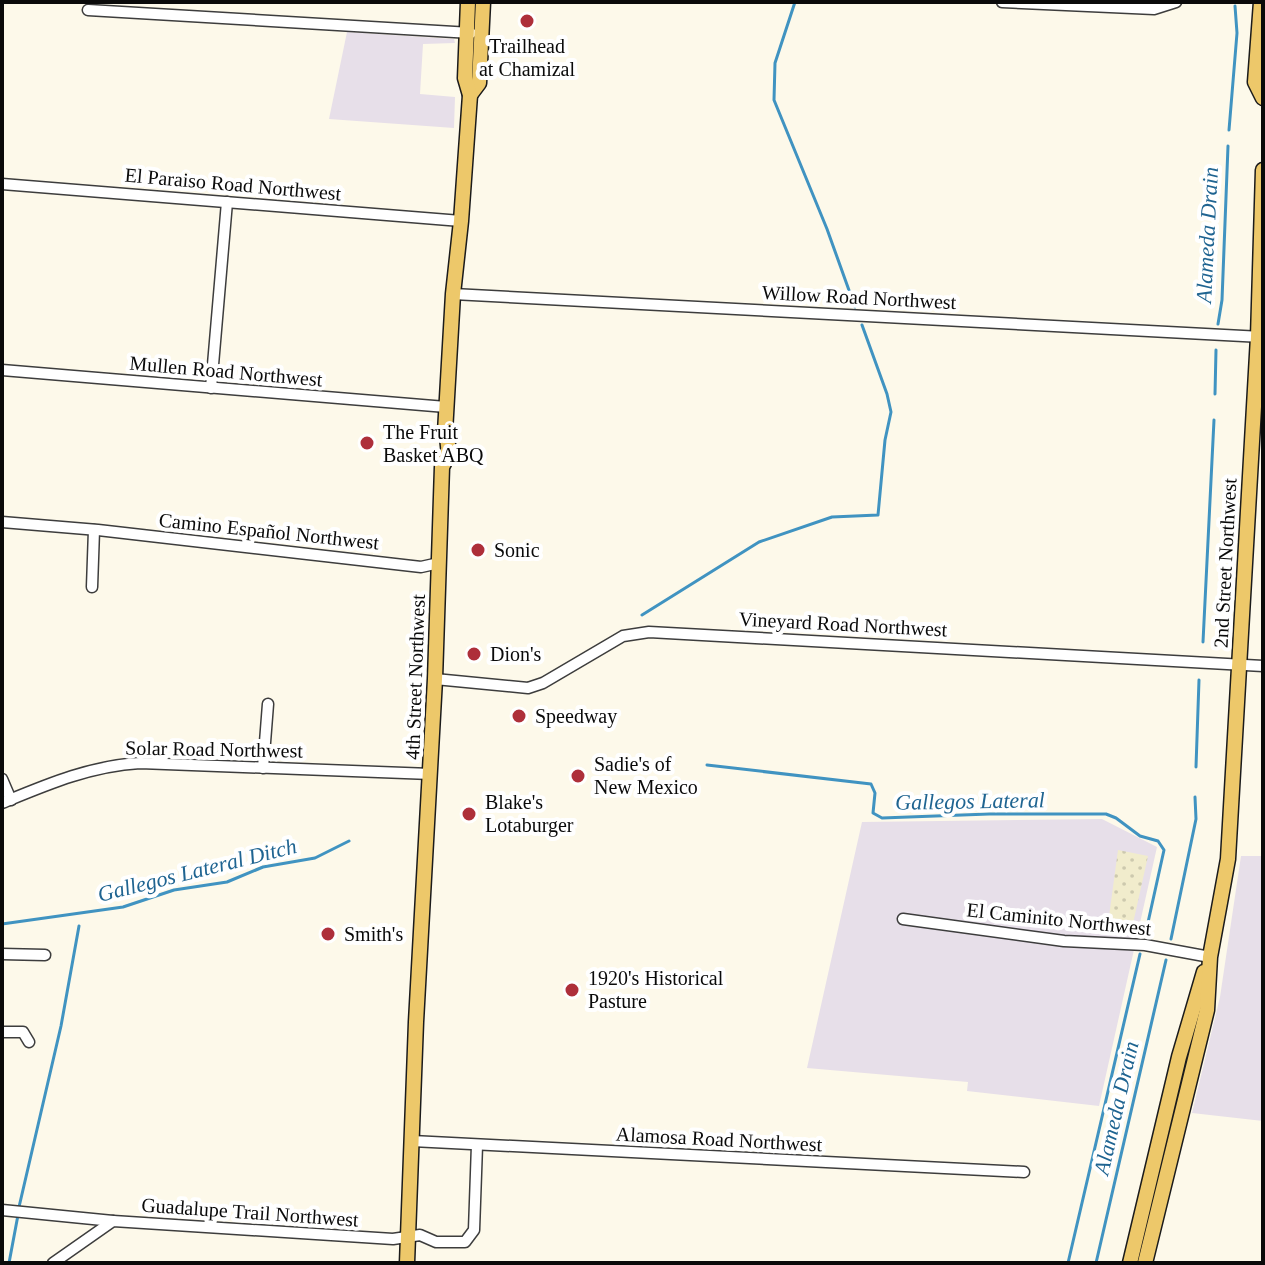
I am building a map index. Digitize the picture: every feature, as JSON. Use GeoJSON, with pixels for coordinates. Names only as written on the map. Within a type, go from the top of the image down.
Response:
{"type":"FeatureCollection","features":[{"type":"Feature","properties":{"kind":"main road"},"geometry":{"type":"LineString","coordinates":[[446,407],[470,95],[479,83],[468,2]]}},
{"type":"Feature","properties":{"kind":"main road"},"geometry":{"type":"LineString","coordinates":[[474,33],[483,2]]}},
{"type":"Feature","properties":{"kind":"main road"},"geometry":{"type":"LineString","coordinates":[[1261,2],[1255,82],[1263,98]]}},
{"type":"Feature","properties":{"kind":"main road","name":"2nd Street Northwest"},"geometry":{"type":"LineString","coordinates":[[1145,1263],[1207,1010],[1210,957],[1228,859],[1260,337],[1263,170]]}},
{"type":"Feature","properties":{"kind":"main road","name":"4th Street Northwest"},"geometry":{"type":"LineString","coordinates":[[407,1263],[416,1022],[435,679],[442,467],[440,441],[445,432],[446,407]]}},
{"type":"Feature","properties":{"kind":"main road","name":"2nd Street Northwest"},"geometry":{"type":"LineString","coordinates":[[1130,1263],[1179,1057],[1210,957]]}},
{"type":"Feature","properties":{"kind":"street"},"geometry":{"type":"LineString","coordinates":[[1002,2],[1154,9],[1176,2]]}},
{"type":"Feature","properties":{"kind":"street"},"geometry":{"type":"LineString","coordinates":[[88,10],[474,33]]}},
{"type":"Feature","properties":{"kind":"street","name":"El Paraiso Road Northwest"},"geometry":{"type":"LineString","coordinates":[[2,184],[461,221]]}},
{"type":"Feature","properties":{"kind":"street"},"geometry":{"type":"LineString","coordinates":[[211,388],[227,202]]}},
{"type":"Feature","properties":{"kind":"street","name":"Willow Road Northwest"},"geometry":{"type":"LineString","coordinates":[[453,294],[1260,337]]}},
{"type":"Feature","properties":{"kind":"street","name":"Mullen Road Northwest"},"geometry":{"type":"LineString","coordinates":[[2,370],[446,407]]}},
{"type":"Feature","properties":{"kind":"street","name":"Camino Español Northwest"},"geometry":{"type":"LineString","coordinates":[[2,522],[421,567],[439,563]]}},
{"type":"Feature","properties":{"kind":"street"},"geometry":{"type":"LineString","coordinates":[[92,587],[94,530]]}},
{"type":"Feature","properties":{"kind":"street","name":"Vineyard Road Northwest"},"geometry":{"type":"LineString","coordinates":[[435,679],[528,688],[543,683],[623,636],[649,632],[1263,666]]}},
{"type":"Feature","properties":{"kind":"street"},"geometry":{"type":"LineString","coordinates":[[263,768],[268,704]]}},
{"type":"Feature","properties":{"kind":"street","name":"Solar Road Northwest"},"geometry":{"type":"LineString","coordinates":[[6,801],[67,776],[116,765],[431,774]]}},
{"type":"Feature","properties":{"kind":"street"},"geometry":{"type":"LineString","coordinates":[[2,779],[6,801]]}},
{"type":"Feature","properties":{"kind":"street","name":"El Caminito Northwest"},"geometry":{"type":"LineString","coordinates":[[903,919],[1064,941],[1145,945],[1210,957]]}},
{"type":"Feature","properties":{"kind":"street"},"geometry":{"type":"LineString","coordinates":[[2,954],[45,955]]}},
{"type":"Feature","properties":{"kind":"street"},"geometry":{"type":"LineString","coordinates":[[2,1032],[23,1032],[29,1042]]}},
{"type":"Feature","properties":{"kind":"street","name":"Alamosa Road Northwest"},"geometry":{"type":"LineString","coordinates":[[412,1141],[1024,1172]]}},
{"type":"Feature","properties":{"kind":"street","name":"Guadalupe Trail Northwest"},"geometry":{"type":"LineString","coordinates":[[53,1263],[113,1221],[393,1239],[420,1235],[436,1242],[461,1243],[470,1239],[474,1230],[477,1145]]}},
{"type":"Feature","properties":{"kind":"street"},"geometry":{"type":"LineString","coordinates":[[2,1210],[113,1221]]}},
{"type":"Feature","properties":{"kind":"shaded area"},"geometry":{"type":"Polygon","coordinates":[[[347,32],[454,39],[455,43],[423,44],[420,94],[455,97],[454,128],[329,119],[347,32]]]}},
{"type":"Feature","properties":{"kind":"shaded area"},"geometry":{"type":"Polygon","coordinates":[[[1102,819],[1157,847],[1099,1106],[967,1091],[968,1082],[807,1068],[862,822],[1102,819]]]}},
{"type":"Feature","properties":{"kind":"shaded area"},"geometry":{"type":"Polygon","coordinates":[[[1118,850],[1148,856],[1132,928],[1108,924],[1118,850]]]}},
{"type":"Feature","properties":{"kind":"shaded area"},"geometry":{"type":"Polygon","coordinates":[[[1241,856],[1263,856],[1263,1121],[1192,1113],[1220,997],[1241,856]]]}},
{"type":"Feature","properties":{"kind":"waterway"},"geometry":{"type":"LineString","coordinates":[[795,2],[775,63],[774,100],[855,307]]}},
{"type":"Feature","properties":{"kind":"waterway","name":"Alameda Drain"},"geometry":{"type":"LineString","coordinates":[[1229,130],[1237,33],[1235,6]]}},
{"type":"Feature","properties":{"kind":"waterway","name":"Alameda Drain"},"geometry":{"type":"LineString","coordinates":[[1218,324],[1222,300],[1228,146]]}},
{"type":"Feature","properties":{"kind":"waterway"},"geometry":{"type":"LineString","coordinates":[[642,615],[759,542],[832,517],[878,515],[885,440],[891,412],[862,325]]}},
{"type":"Feature","properties":{"kind":"waterway","name":"Alameda Drain"},"geometry":{"type":"LineString","coordinates":[[1215,394],[1216,350]]}},
{"type":"Feature","properties":{"kind":"waterway","name":"Alameda Drain"},"geometry":{"type":"LineString","coordinates":[[1203,642],[1214,420]]}},
{"type":"Feature","properties":{"kind":"waterway","name":"Alameda Drain"},"geometry":{"type":"LineString","coordinates":[[1196,767],[1199,680]]}},
{"type":"Feature","properties":{"kind":"waterway","name":"Gallegos Lateral"},"geometry":{"type":"LineString","coordinates":[[707,765],[871,784],[875,793],[873,813],[882,818],[1106,814],[1140,836],[1158,841],[1164,850],[1145,936]]}},
{"type":"Feature","properties":{"kind":"waterway","name":"Alameda Drain"},"geometry":{"type":"LineString","coordinates":[[1171,939],[1196,819],[1195,797]]}},
{"type":"Feature","properties":{"kind":"waterway","name":"Gallegos Lateral Ditch"},"geometry":{"type":"LineString","coordinates":[[2,924],[123,907],[174,890],[227,882],[263,867],[315,858],[349,841]]}},
{"type":"Feature","properties":{"kind":"waterway"},"geometry":{"type":"LineString","coordinates":[[19,1207],[61,1026],[79,926]]}},
{"type":"Feature","properties":{"kind":"waterway","name":"Gallegos Lateral"},"geometry":{"type":"LineString","coordinates":[[1068,1263],[1140,954]]}},
{"type":"Feature","properties":{"kind":"waterway","name":"Alameda Drain"},"geometry":{"type":"LineString","coordinates":[[1096,1263],[1166,960]]}},
{"type":"Feature","properties":{"kind":"waterway"},"geometry":{"type":"LineString","coordinates":[[9,1263],[18,1215]]}},
{"type":"Feature","properties":{"kind":"place","name":"Trailhead at Chamizal"},"geometry":{"type":"Point","coordinates":[527,21]}},
{"type":"Feature","properties":{"kind":"place","name":"The Fruit Basket ABQ"},"geometry":{"type":"Point","coordinates":[367,443]}},
{"type":"Feature","properties":{"kind":"place","name":"Sonic"},"geometry":{"type":"Point","coordinates":[478,550]}},
{"type":"Feature","properties":{"kind":"place","name":"Dion's"},"geometry":{"type":"Point","coordinates":[474,654]}},
{"type":"Feature","properties":{"kind":"place","name":"Speedway"},"geometry":{"type":"Point","coordinates":[519,716]}},
{"type":"Feature","properties":{"kind":"place","name":"Sadie's of New Mexico"},"geometry":{"type":"Point","coordinates":[578,776]}},
{"type":"Feature","properties":{"kind":"place","name":"Blake's Lotaburger"},"geometry":{"type":"Point","coordinates":[469,814]}},
{"type":"Feature","properties":{"kind":"place","name":"Smith's"},"geometry":{"type":"Point","coordinates":[328,934]}},
{"type":"Feature","properties":{"kind":"place","name":"1920's Historical Pasture"},"geometry":{"type":"Point","coordinates":[572,990]}}]}
